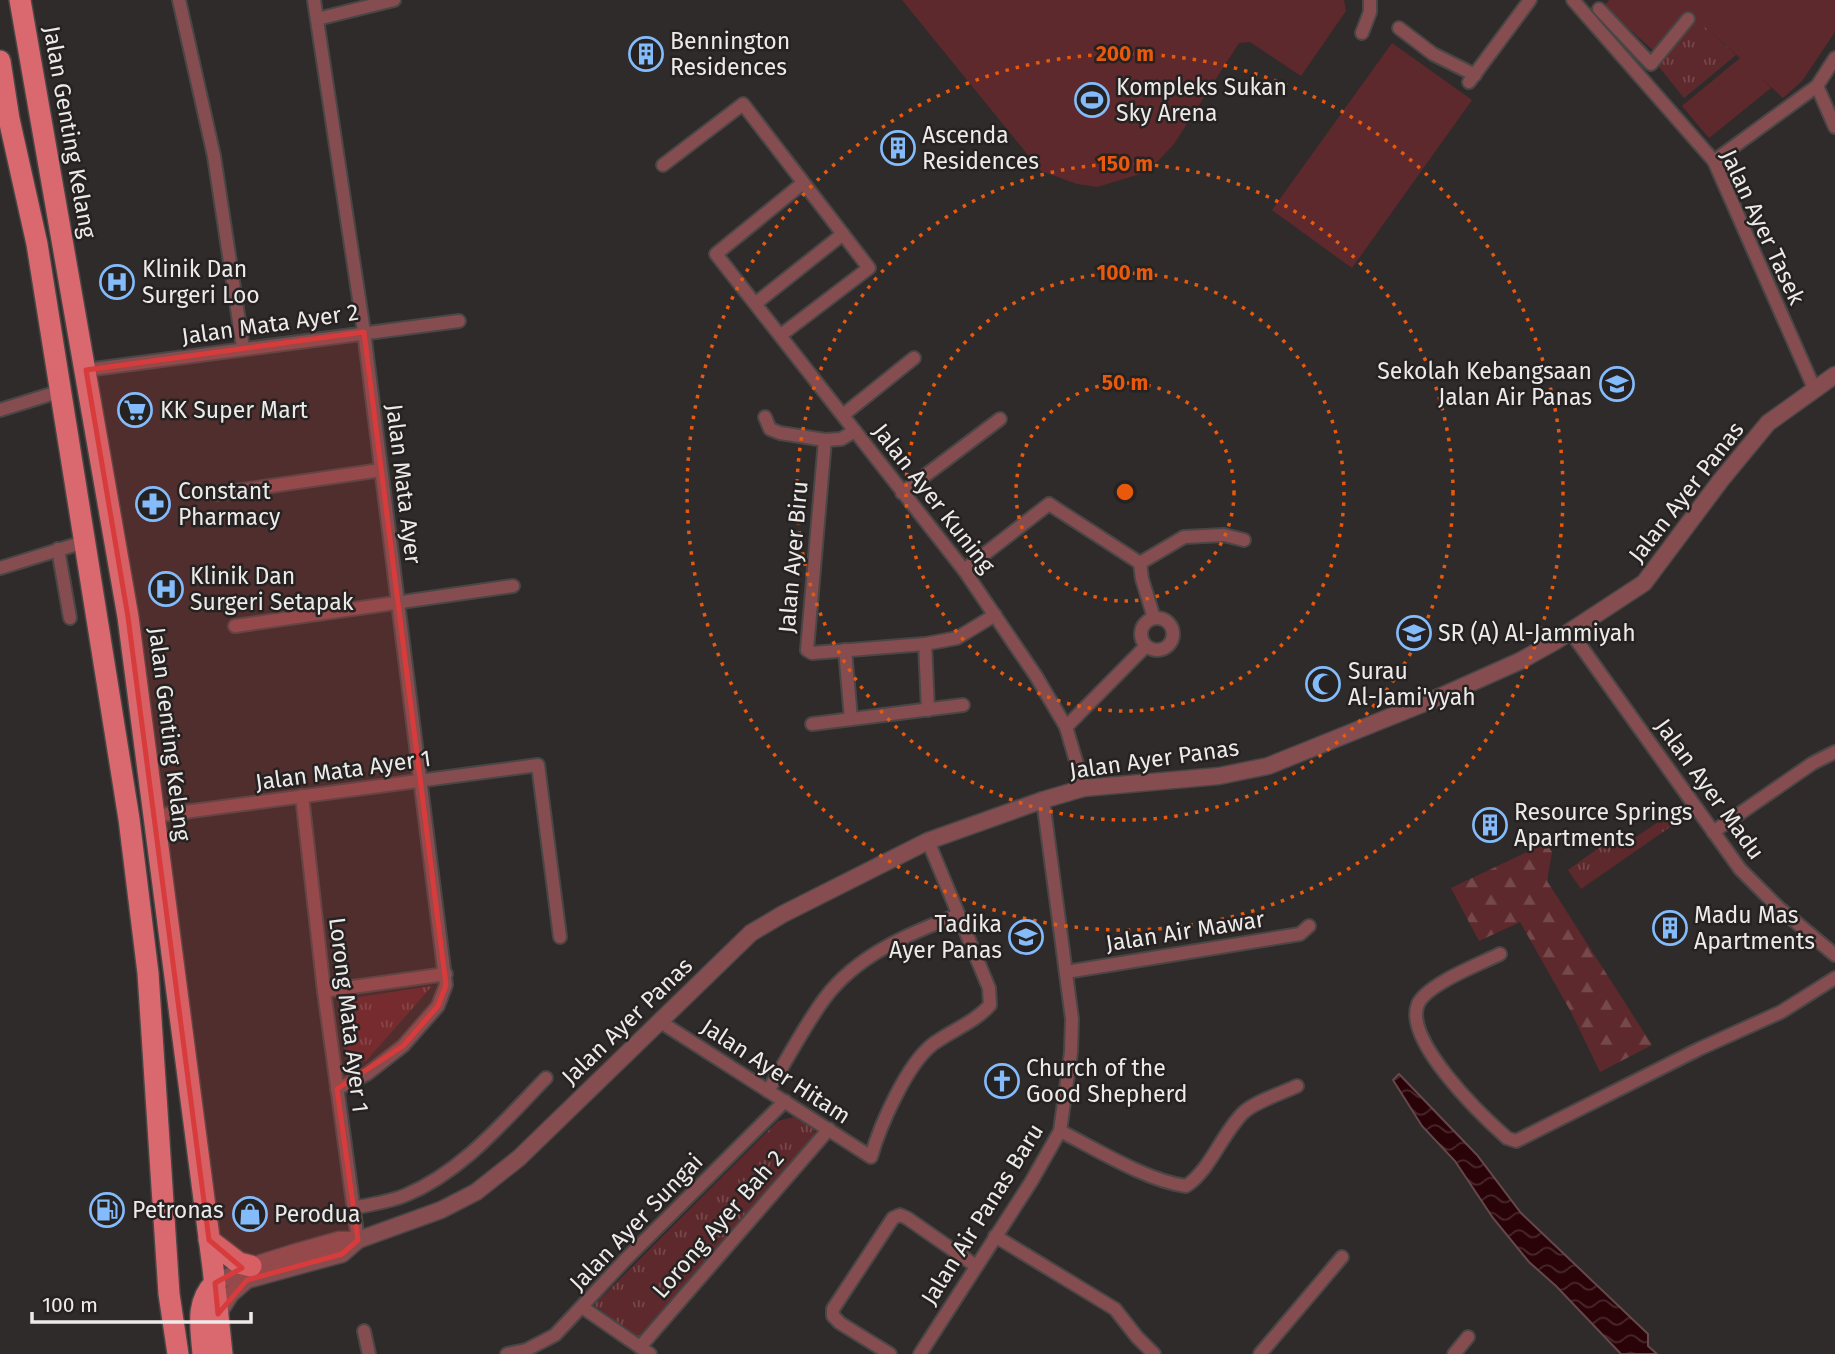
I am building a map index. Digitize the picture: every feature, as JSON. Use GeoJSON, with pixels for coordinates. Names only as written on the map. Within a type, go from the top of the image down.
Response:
{"type":"FeatureCollection","features":[{"type":"Feature","properties":{"kind":"main road","name":"Jalan Genting Kelang"},"geometry":{"type":"LineString","coordinates":[[20,0],[128,617],[222,1354]]}},
{"type":"Feature","properties":{"kind":"main road"},"geometry":{"type":"LineString","coordinates":[[0,61],[5,120],[37,244],[129,819],[144,938],[159,1119],[169,1294],[178,1354]]}},
{"type":"Feature","properties":{"kind":"main road"},"geometry":{"type":"LineString","coordinates":[[84,542],[94,535],[98,526],[94,475],[100,454]]}},
{"type":"Feature","properties":{"kind":"main road"},"geometry":{"type":"LineString","coordinates":[[209,1240],[239,1263],[251,1266]]}},
{"type":"Feature","properties":{"kind":"main road"},"geometry":{"type":"LineString","coordinates":[[203,1354],[201,1305],[205,1294],[215,1283]]}},
{"type":"Feature","properties":{"kind":"street"},"geometry":{"type":"LineString","coordinates":[[179,0],[214,156],[243,348]]}},
{"type":"Feature","properties":{"kind":"street","name":"Jalan Mata Ayer"},"geometry":{"type":"LineString","coordinates":[[314,0],[364,332],[446,974]]}},
{"type":"Feature","properties":{"kind":"street"},"geometry":{"type":"LineString","coordinates":[[317,19],[394,0]]}},
{"type":"Feature","properties":{"kind":"street"},"geometry":{"type":"LineString","coordinates":[[1362,33],[1370,12],[1370,0]]}},
{"type":"Feature","properties":{"kind":"street"},"geometry":{"type":"LineString","coordinates":[[1399,27],[1433,54],[1472,78],[1530,0]]}},
{"type":"Feature","properties":{"kind":"street","name":"Jalan Ayer Tasek"},"geometry":{"type":"LineString","coordinates":[[1573,0],[1714,161],[1814,388]]}},
{"type":"Feature","properties":{"kind":"street"},"geometry":{"type":"LineString","coordinates":[[1586,15],[1603,5],[1651,64],[1688,19]]}},
{"type":"Feature","properties":{"kind":"street"},"geometry":{"type":"LineString","coordinates":[[1714,161],[1816,86],[1835,58]]}},
{"type":"Feature","properties":{"kind":"street"},"geometry":{"type":"LineString","coordinates":[[1816,86],[1835,127]]}},
{"type":"Feature","properties":{"kind":"street"},"geometry":{"type":"LineString","coordinates":[[663,165],[743,104],[869,268],[781,335]]}},
{"type":"Feature","properties":{"kind":"street","name":"Jalan Ayer Kuning"},"geometry":{"type":"LineString","coordinates":[[803,183],[716,254],[964,570],[1066,727],[1084,788]]}},
{"type":"Feature","properties":{"kind":"street"},"geometry":{"type":"LineString","coordinates":[[756,303],[843,234]]}},
{"type":"Feature","properties":{"kind":"street","name":"Jalan Mata Ayer 2"},"geometry":{"type":"LineString","coordinates":[[86,370],[459,321]]}},
{"type":"Feature","properties":{"kind":"street"},"geometry":{"type":"LineString","coordinates":[[843,415],[914,358]]}},
{"type":"Feature","properties":{"kind":"street","name":"Jalan Ayer Panas"},"geometry":{"type":"LineString","coordinates":[[215,1283],[251,1266],[338,1240],[358,1240],[440,1210],[476,1192],[519,1158],[751,933],[766,922],[928,841],[1084,788],[1219,776],[1268,766],[1437,698],[1554,642],[1644,583],[1721,480],[1768,423],[1835,375]]}},
{"type":"Feature","properties":{"kind":"street"},"geometry":{"type":"LineString","coordinates":[[0,410],[61,391]]}},
{"type":"Feature","properties":{"kind":"street"},"geometry":{"type":"LineString","coordinates":[[765,417],[770,429],[780,433],[825,440],[841,439],[855,431]]}},
{"type":"Feature","properties":{"kind":"street"},"geometry":{"type":"LineString","coordinates":[[902,493],[1000,419]]}},
{"type":"Feature","properties":{"kind":"street","name":"Jalan Ayer Biru"},"geometry":{"type":"LineString","coordinates":[[825,440],[807,650],[812,653],[957,638],[995,615]]}},
{"type":"Feature","properties":{"kind":"street"},"geometry":{"type":"LineString","coordinates":[[215,494],[382,470]]}},
{"type":"Feature","properties":{"kind":"street"},"geometry":{"type":"LineString","coordinates":[[964,570],[1049,504],[1140,563],[1154,618]]}},
{"type":"Feature","properties":{"kind":"street"},"geometry":{"type":"LineString","coordinates":[[1140,563],[1184,537],[1224,535],[1244,540]]}},
{"type":"Feature","properties":{"kind":"street"},"geometry":{"type":"LineString","coordinates":[[0,568],[84,542]]}},
{"type":"Feature","properties":{"kind":"street"},"geometry":{"type":"LineString","coordinates":[[58,549],[70,618]]}},
{"type":"Feature","properties":{"kind":"street"},"geometry":{"type":"LineString","coordinates":[[235,626],[513,586]]}},
{"type":"Feature","properties":{"kind":"street"},"geometry":{"type":"LineString","coordinates":[[1154,618],[1169,622],[1173,638],[1167,647],[1156,650],[1146,646],[1141,632],[1145,623],[1154,618]]}},
{"type":"Feature","properties":{"kind":"street","name":"Jalan Ayer Madu"},"geometry":{"type":"LineString","coordinates":[[1570,631],[1740,869],[1779,908],[1835,955]]}},
{"type":"Feature","properties":{"kind":"street"},"geometry":{"type":"LineString","coordinates":[[925,643],[928,710]]}},
{"type":"Feature","properties":{"kind":"street"},"geometry":{"type":"LineString","coordinates":[[1066,727],[1146,646]]}},
{"type":"Feature","properties":{"kind":"street"},"geometry":{"type":"LineString","coordinates":[[845,650],[851,719]]}},
{"type":"Feature","properties":{"kind":"street"},"geometry":{"type":"LineString","coordinates":[[812,724],[963,705]]}},
{"type":"Feature","properties":{"kind":"street"},"geometry":{"type":"LineString","coordinates":[[1713,832],[1813,763],[1835,752]]}},
{"type":"Feature","properties":{"kind":"street","name":"Jalan Mata Ayer 1"},"geometry":{"type":"LineString","coordinates":[[154,816],[538,765],[560,937]]}},
{"type":"Feature","properties":{"kind":"street","name":"Lorong Mata Ayer 1"},"geometry":{"type":"LineString","coordinates":[[302,796],[324,991],[358,1240]]}},
{"type":"Feature","properties":{"kind":"street","name":"Jalan Air Panas Baru"},"geometry":{"type":"LineString","coordinates":[[920,1354],[1060,1131],[1071,1052],[1072,1019],[1043,800]]}},
{"type":"Feature","properties":{"kind":"street"},"geometry":{"type":"LineString","coordinates":[[768,1091],[826,996],[862,962],[910,934],[958,915],[928,841]]}},
{"type":"Feature","properties":{"kind":"street","name":"Jalan Ayer Hitam"},"geometry":{"type":"LineString","coordinates":[[659,1021],[871,1157],[877,1135],[915,1063],[932,1045],[980,1016],[990,1004],[989,988],[958,915]]}},
{"type":"Feature","properties":{"kind":"street","name":"Jalan Air Mawar"},"geometry":{"type":"LineString","coordinates":[[1066,972],[1300,934],[1309,926]]}},
{"type":"Feature","properties":{"kind":"street"},"geometry":{"type":"LineString","coordinates":[[1500,954],[1433,988],[1419,1003],[1415,1020],[1430,1053],[1463,1096],[1507,1138],[1516,1141],[1699,1049],[1781,1012],[1835,978]]}},
{"type":"Feature","properties":{"kind":"street"},"geometry":{"type":"LineString","coordinates":[[324,991],[446,974],[446,985],[438,1006],[403,1046],[367,1074],[337,1090]]}},
{"type":"Feature","properties":{"kind":"street"},"geometry":{"type":"LineString","coordinates":[[354,1208],[403,1196],[445,1174],[498,1127],[546,1078]]}},
{"type":"Feature","properties":{"kind":"street"},"geometry":{"type":"LineString","coordinates":[[1060,1131],[1148,1174],[1172,1184],[1186,1186],[1199,1178],[1230,1127],[1246,1110],[1297,1086]]}},
{"type":"Feature","properties":{"kind":"street","name":"Jalan Ayer Sungai"},"geometry":{"type":"LineString","coordinates":[[507,1354],[526,1350],[555,1335],[625,1260],[785,1101]]}},
{"type":"Feature","properties":{"kind":"street","name":"Lorong Ayer Bah 2"},"geometry":{"type":"LineString","coordinates":[[645,1350],[829,1129]]}},
{"type":"Feature","properties":{"kind":"street"},"geometry":{"type":"LineString","coordinates":[[890,1354],[840,1322],[833,1316],[833,1309],[893,1218],[900,1215],[907,1218],[976,1266]]}},
{"type":"Feature","properties":{"kind":"street"},"geometry":{"type":"LineString","coordinates":[[995,1236],[1115,1310],[1137,1338],[1154,1354]]}},
{"type":"Feature","properties":{"kind":"street","name":"Jalan Ayer Panas"},"geometry":{"type":"LineString","coordinates":[[219,1314],[231,1294],[247,1280],[342,1255],[358,1240]]}},
{"type":"Feature","properties":{"kind":"street"},"geometry":{"type":"LineString","coordinates":[[1260,1354],[1342,1257]]}},
{"type":"Feature","properties":{"kind":"street"},"geometry":{"type":"LineString","coordinates":[[582,1307],[645,1350]]}},
{"type":"Feature","properties":{"kind":"street"},"geometry":{"type":"LineString","coordinates":[[364,1331],[369,1354]]}},
{"type":"Feature","properties":{"kind":"street"},"geometry":{"type":"LineString","coordinates":[[1454,1354],[1468,1337]]}},
{"type":"Feature","properties":{"kind":"highlighted area"},"geometry":{"type":"Polygon","coordinates":[[[364,332],[446,985],[438,1006],[403,1046],[337,1089],[358,1240],[342,1254],[247,1280],[218,1314],[215,1283],[242,1268],[209,1240],[128,617],[86,370],[364,332]]]}},
{"type":"Feature","properties":{"kind":"green space","name":"Kompleks Sukan Sky Arena"},"geometry":{"type":"Polygon","coordinates":[[[902,0],[1344,0],[1346,11],[1301,76],[1250,42],[1239,43],[1174,144],[1159,160],[1140,174],[1097,187],[1077,184],[1041,171],[902,0]]]}},
{"type":"Feature","properties":{"kind":"green space"},"geometry":{"type":"Polygon","coordinates":[[[1609,0],[1835,0],[1835,32],[1802,81],[1783,98],[1761,78],[1771,88],[1709,138],[1682,106],[1740,58],[1688,12],[1654,51],[1604,7],[1609,0]]]}},
{"type":"Feature","properties":{"kind":"green space"},"geometry":{"type":"Polygon","coordinates":[[[1694,17],[1736,55],[1684,98],[1656,63],[1694,17]]]}},
{"type":"Feature","properties":{"kind":"green space"},"geometry":{"type":"Polygon","coordinates":[[[1392,43],[1472,100],[1352,268],[1272,210],[1392,43]]]}},
{"type":"Feature","properties":{"kind":"green space"},"geometry":{"type":"Polygon","coordinates":[[[1677,810],[1683,818],[1581,889],[1568,870],[1614,837],[1622,846],[1677,810]]]}},
{"type":"Feature","properties":{"kind":"green space"},"geometry":{"type":"Polygon","coordinates":[[[1546,843],[1552,852],[1547,881],[1652,1045],[1600,1072],[1571,1012],[1520,922],[1479,941],[1451,888],[1546,843]]]}},
{"type":"Feature","properties":{"kind":"green space"},"geometry":{"type":"Polygon","coordinates":[[[432,986],[366,1061],[353,1062],[345,1055],[340,1000],[432,986]]]}},
{"type":"Feature","properties":{"kind":"green space"},"geometry":{"type":"Polygon","coordinates":[[[794,1117],[815,1128],[814,1135],[638,1338],[594,1305],[778,1121],[794,1117]]]}},
{"type":"Feature","properties":{"kind":"water"},"geometry":{"type":"Polygon","coordinates":[[[1399,1074],[1477,1155],[1521,1213],[1648,1334],[1648,1346],[1657,1354],[1621,1354],[1556,1286],[1529,1262],[1493,1218],[1455,1161],[1422,1126],[1393,1080],[1399,1074]]]}},
{"type":"Feature","properties":{"kind":"place","name":"Bennington Residences"},"geometry":{"type":"Point","coordinates":[646,54]}},
{"type":"Feature","properties":{"kind":"place","name":"Kompleks Sukan Sky Arena"},"geometry":{"type":"Point","coordinates":[1092,100]}},
{"type":"Feature","properties":{"kind":"place","name":"Ascenda Residences"},"geometry":{"type":"Point","coordinates":[898,148]}},
{"type":"Feature","properties":{"kind":"place","name":"Klinik Dan Surgeri Loo"},"geometry":{"type":"Point","coordinates":[117,282]}},
{"type":"Feature","properties":{"kind":"place","name":"Sekolah Kebangsaan Jalan Air Panas"},"geometry":{"type":"Point","coordinates":[1617,384]}},
{"type":"Feature","properties":{"kind":"place","name":"KK Super Mart"},"geometry":{"type":"Point","coordinates":[135,410]}},
{"type":"Feature","properties":{"kind":"place","name":"Constant Pharmacy"},"geometry":{"type":"Point","coordinates":[153,504]}},
{"type":"Feature","properties":{"kind":"place","name":"Klinik Dan Surgeri Setapak"},"geometry":{"type":"Point","coordinates":[166,589]}},
{"type":"Feature","properties":{"kind":"place","name":"SR (A) Al-Jammiyah"},"geometry":{"type":"Point","coordinates":[1414,633]}},
{"type":"Feature","properties":{"kind":"place","name":"Surau Al-Jami'yyah"},"geometry":{"type":"Point","coordinates":[1323,684]}},
{"type":"Feature","properties":{"kind":"place","name":"Resource Springs Apartments"},"geometry":{"type":"Point","coordinates":[1490,825]}},
{"type":"Feature","properties":{"kind":"place","name":"Madu Mas Apartments"},"geometry":{"type":"Point","coordinates":[1670,928]}},
{"type":"Feature","properties":{"kind":"place","name":"Tadika Ayer Panas"},"geometry":{"type":"Point","coordinates":[1026,937]}},
{"type":"Feature","properties":{"kind":"place","name":"Church of the Good Shepherd"},"geometry":{"type":"Point","coordinates":[1002,1081]}},
{"type":"Feature","properties":{"kind":"place","name":"Petronas"},"geometry":{"type":"Point","coordinates":[107,1210]}},
{"type":"Feature","properties":{"kind":"place","name":"Perodua"},"geometry":{"type":"Point","coordinates":[250,1214]}}]}
